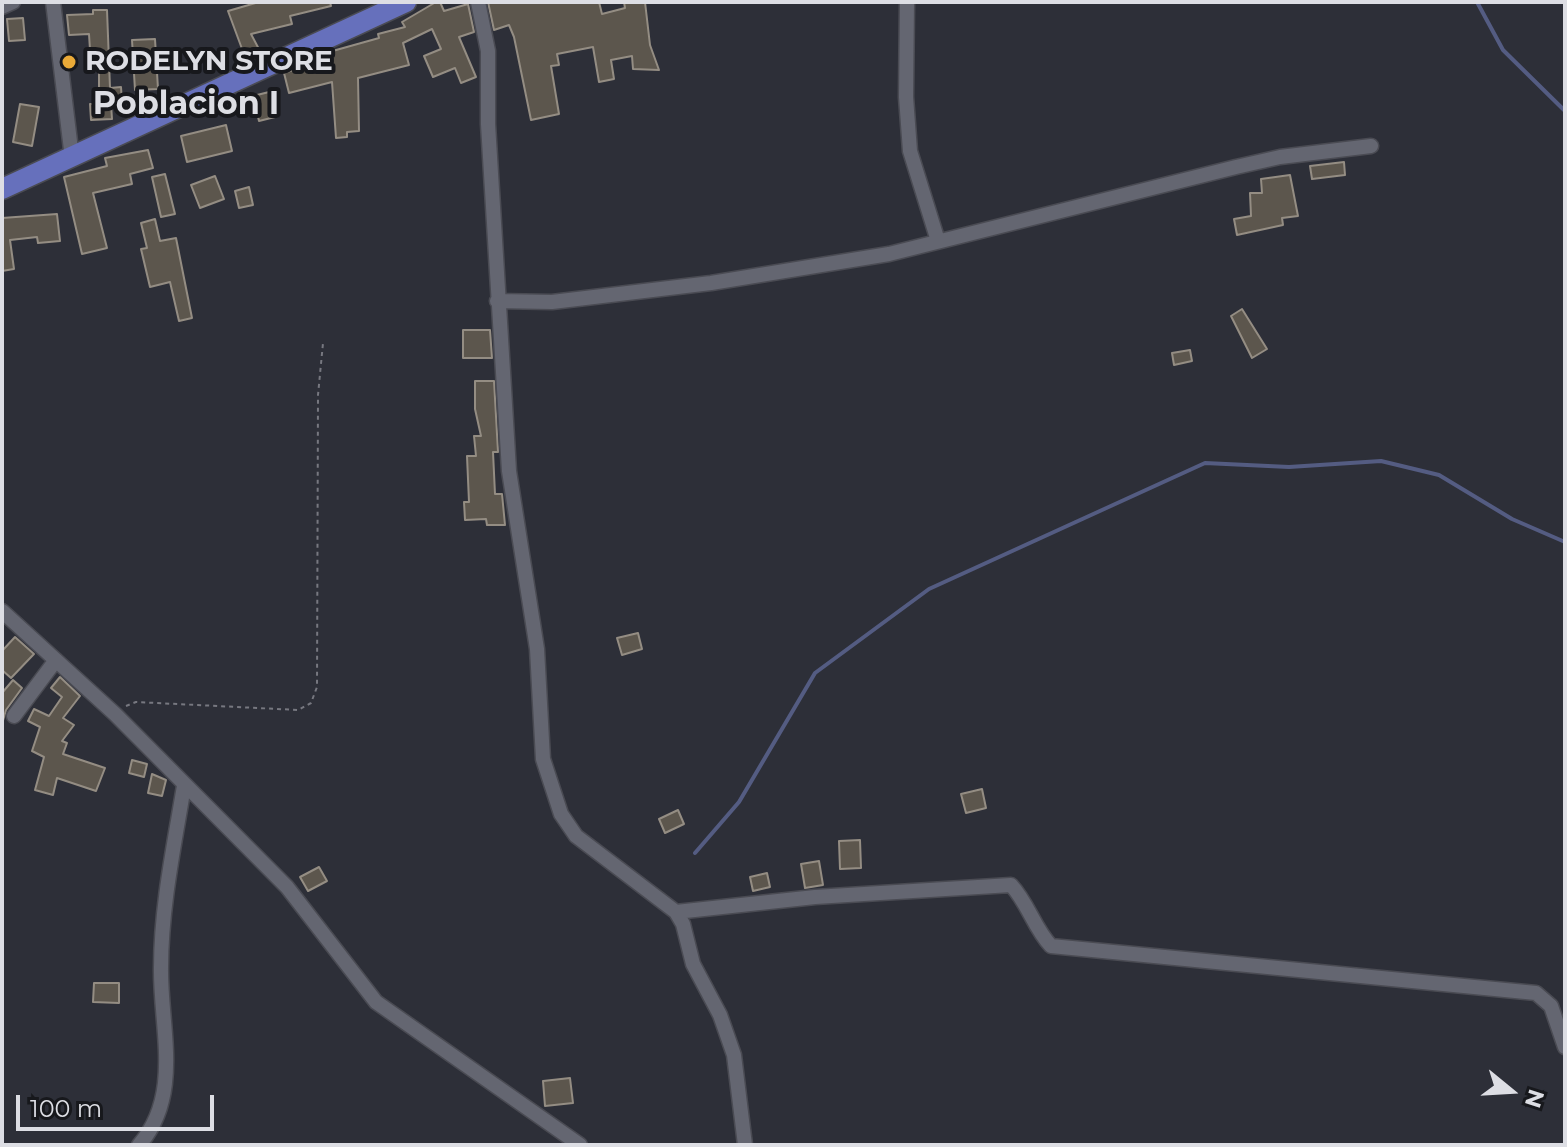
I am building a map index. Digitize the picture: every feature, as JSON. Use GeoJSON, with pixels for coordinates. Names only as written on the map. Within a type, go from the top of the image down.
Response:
{"type":"FeatureCollection","features":[{"type":"Feature","properties":{"kind":"main road"},"geometry":{"type":"LineString","coordinates":[[2,189],[406,2]]}},
{"type":"Feature","properties":{"kind":"street"},"geometry":{"type":"LineString","coordinates":[[2,7],[13,2]]}},
{"type":"Feature","properties":{"kind":"street"},"geometry":{"type":"LineString","coordinates":[[53,2],[72,158]]}},
{"type":"Feature","properties":{"kind":"street"},"geometry":{"type":"LineString","coordinates":[[478,2],[488,51],[497,301],[509,471],[537,649],[543,759],[561,814],[576,836],[676,912],[683,924],[693,964],[720,1015],[734,1055],[745,1145]]}},
{"type":"Feature","properties":{"kind":"street"},"geometry":{"type":"LineString","coordinates":[[907,2],[906,97],[910,151],[938,241]]}},
{"type":"Feature","properties":{"kind":"street"},"geometry":{"type":"LineString","coordinates":[[497,301],[552,302],[711,283],[889,254],[1265,160],[1371,146]]}},
{"type":"Feature","properties":{"kind":"street"},"geometry":{"type":"LineString","coordinates":[[2,611],[115,714],[287,887],[376,1002],[580,1145]]}},
{"type":"Feature","properties":{"kind":"street"},"geometry":{"type":"LineString","coordinates":[[14,716],[56,660]]}},
{"type":"Feature","properties":{"kind":"street"},"geometry":{"type":"LineString","coordinates":[[139,1145],[148,1135],[163,1103],[168,1041],[161,970],[166,898],[184,786]]}},
{"type":"Feature","properties":{"kind":"street"},"geometry":{"type":"LineString","coordinates":[[676,912],[815,897],[1011,885],[1020,895],[1039,933],[1051,946],[1536,993],[1551,1006],[1565,1047]]}},
{"type":"Feature","properties":{"kind":"path"},"geometry":{"type":"LineString","coordinates":[[115,714],[136,702],[298,710],[311,703],[317,687],[318,395],[323,343]]}},
{"type":"Feature","properties":{"kind":"building"},"geometry":{"type":"Polygon","coordinates":[[[259,2],[330,2],[331,6],[290,16],[292,24],[251,34],[261,53],[245,57],[228,11],[259,2]]]}},
{"type":"Feature","properties":{"kind":"building"},"geometry":{"type":"Polygon","coordinates":[[[440,2],[444,11],[468,4],[474,32],[459,37],[476,77],[461,83],[455,68],[433,77],[424,56],[441,49],[432,29],[403,43],[409,65],[358,78],[359,131],[347,132],[347,137],[336,138],[332,82],[289,93],[284,73],[324,60],[322,55],[329,52],[405,27],[402,22],[440,2]]]}},
{"type":"Feature","properties":{"kind":"building"},"geometry":{"type":"Polygon","coordinates":[[[488,2],[599,2],[602,14],[625,8],[624,2],[645,2],[650,45],[659,70],[633,69],[632,56],[611,60],[614,79],[599,82],[593,47],[557,54],[559,65],[551,66],[559,114],[531,120],[514,37],[509,25],[494,30],[488,2]]]}},
{"type":"Feature","properties":{"kind":"building"},"geometry":{"type":"Polygon","coordinates":[[[93,10],[107,10],[110,88],[121,87],[122,103],[111,104],[112,119],[91,120],[90,104],[99,104],[99,65],[91,66],[89,34],[69,35],[67,15],[93,14],[93,10]]]}},
{"type":"Feature","properties":{"kind":"building"},"geometry":{"type":"Polygon","coordinates":[[[23,18],[25,40],[9,41],[7,19],[23,18]]]}},
{"type":"Feature","properties":{"kind":"building"},"geometry":{"type":"Polygon","coordinates":[[[155,39],[158,89],[135,90],[132,40],[155,39]]]}},
{"type":"Feature","properties":{"kind":"building"},"geometry":{"type":"Polygon","coordinates":[[[273,91],[279,116],[259,121],[253,96],[273,91]]]}},
{"type":"Feature","properties":{"kind":"building"},"geometry":{"type":"Polygon","coordinates":[[[20,104],[39,107],[32,146],[13,142],[20,104]]]}},
{"type":"Feature","properties":{"kind":"building"},"geometry":{"type":"Polygon","coordinates":[[[226,125],[232,151],[187,162],[181,136],[226,125]]]}},
{"type":"Feature","properties":{"kind":"building"},"geometry":{"type":"Polygon","coordinates":[[[148,150],[153,168],[130,174],[132,184],[93,193],[107,248],[82,254],[64,177],[107,166],[105,158],[148,150]]]}},
{"type":"Feature","properties":{"kind":"building"},"geometry":{"type":"Polygon","coordinates":[[[1344,162],[1345,175],[1312,179],[1310,166],[1344,162]]]}},
{"type":"Feature","properties":{"kind":"building"},"geometry":{"type":"Polygon","coordinates":[[[165,174],[175,214],[161,217],[152,177],[165,174]]]}},
{"type":"Feature","properties":{"kind":"building"},"geometry":{"type":"Polygon","coordinates":[[[1290,175],[1298,216],[1282,218],[1283,225],[1237,235],[1234,219],[1251,216],[1250,193],[1262,193],[1261,179],[1290,175]]]}},
{"type":"Feature","properties":{"kind":"building"},"geometry":{"type":"Polygon","coordinates":[[[215,176],[224,199],[200,208],[191,185],[215,176]]]}},
{"type":"Feature","properties":{"kind":"building"},"geometry":{"type":"Polygon","coordinates":[[[249,187],[253,205],[239,208],[235,191],[249,187]]]}},
{"type":"Feature","properties":{"kind":"building"},"geometry":{"type":"Polygon","coordinates":[[[57,214],[60,241],[38,243],[37,237],[10,240],[14,269],[2,271],[2,218],[57,214]]]}},
{"type":"Feature","properties":{"kind":"building"},"geometry":{"type":"Polygon","coordinates":[[[155,219],[160,241],[176,238],[192,318],[179,321],[170,282],[150,287],[141,249],[147,248],[141,223],[155,219]]]}},
{"type":"Feature","properties":{"kind":"building"},"geometry":{"type":"Polygon","coordinates":[[[1242,309],[1267,349],[1252,358],[1231,316],[1242,309]]]}},
{"type":"Feature","properties":{"kind":"building"},"geometry":{"type":"Polygon","coordinates":[[[463,330],[490,330],[492,358],[463,358],[463,330]]]}},
{"type":"Feature","properties":{"kind":"building"},"geometry":{"type":"Polygon","coordinates":[[[1190,350],[1192,361],[1174,365],[1172,353],[1190,350]]]}},
{"type":"Feature","properties":{"kind":"building"},"geometry":{"type":"Polygon","coordinates":[[[475,381],[494,381],[498,452],[493,452],[495,494],[502,494],[505,525],[487,525],[486,519],[465,520],[464,502],[469,502],[467,456],[476,456],[474,436],[481,436],[475,409],[475,381]]]}},
{"type":"Feature","properties":{"kind":"building"},"geometry":{"type":"Polygon","coordinates":[[[638,633],[642,649],[622,655],[617,638],[638,633]]]}},
{"type":"Feature","properties":{"kind":"building"},"geometry":{"type":"Polygon","coordinates":[[[15,637],[34,654],[11,678],[2,670],[2,651],[15,637]]]}},
{"type":"Feature","properties":{"kind":"building"},"geometry":{"type":"Polygon","coordinates":[[[60,677],[80,696],[63,718],[74,725],[62,741],[67,743],[63,754],[105,768],[96,791],[57,778],[53,795],[35,790],[44,757],[32,751],[40,727],[28,721],[34,709],[49,716],[62,697],[51,688],[60,677]]]}},
{"type":"Feature","properties":{"kind":"building"},"geometry":{"type":"Polygon","coordinates":[[[13,680],[22,688],[6,710],[2,724],[2,693],[13,680]]]}},
{"type":"Feature","properties":{"kind":"building"},"geometry":{"type":"Polygon","coordinates":[[[132,760],[147,764],[144,777],[129,773],[132,760]]]}},
{"type":"Feature","properties":{"kind":"building"},"geometry":{"type":"Polygon","coordinates":[[[152,774],[166,780],[162,796],[148,793],[152,774]]]}},
{"type":"Feature","properties":{"kind":"building"},"geometry":{"type":"Polygon","coordinates":[[[982,789],[986,808],[966,813],[961,794],[982,789]]]}},
{"type":"Feature","properties":{"kind":"building"},"geometry":{"type":"Polygon","coordinates":[[[678,810],[684,824],[665,833],[659,819],[678,810]]]}},
{"type":"Feature","properties":{"kind":"building"},"geometry":{"type":"Polygon","coordinates":[[[860,840],[861,868],[840,869],[839,841],[860,840]]]}},
{"type":"Feature","properties":{"kind":"building"},"geometry":{"type":"Polygon","coordinates":[[[819,861],[823,885],[805,888],[801,864],[819,861]]]}},
{"type":"Feature","properties":{"kind":"building"},"geometry":{"type":"Polygon","coordinates":[[[319,867],[327,881],[308,891],[300,877],[319,867]]]}},
{"type":"Feature","properties":{"kind":"building"},"geometry":{"type":"Polygon","coordinates":[[[767,873],[770,887],[753,891],[750,877],[767,873]]]}},
{"type":"Feature","properties":{"kind":"building"},"geometry":{"type":"Polygon","coordinates":[[[94,983],[119,983],[119,1003],[93,1002],[94,983]]]}},
{"type":"Feature","properties":{"kind":"building"},"geometry":{"type":"Polygon","coordinates":[[[570,1078],[573,1103],[545,1106],[543,1081],[570,1078]]]}},
{"type":"Feature","properties":{"kind":"waterway"},"geometry":{"type":"LineString","coordinates":[[1477,2],[1503,50],[1565,111]]}},
{"type":"Feature","properties":{"kind":"waterway"},"geometry":{"type":"LineString","coordinates":[[695,853],[739,802],[815,673],[929,589],[1205,463],[1289,467],[1381,461],[1439,475],[1512,519],[1565,542]]}},
{"type":"Feature","properties":{"kind":"place","name":"RODELYN STORE"},"geometry":{"type":"Point","coordinates":[69,62]}},
{"type":"Feature","properties":{"kind":"district","name":"Poblacion I"},"geometry":{"type":"Point","coordinates":[186,105]}}]}
